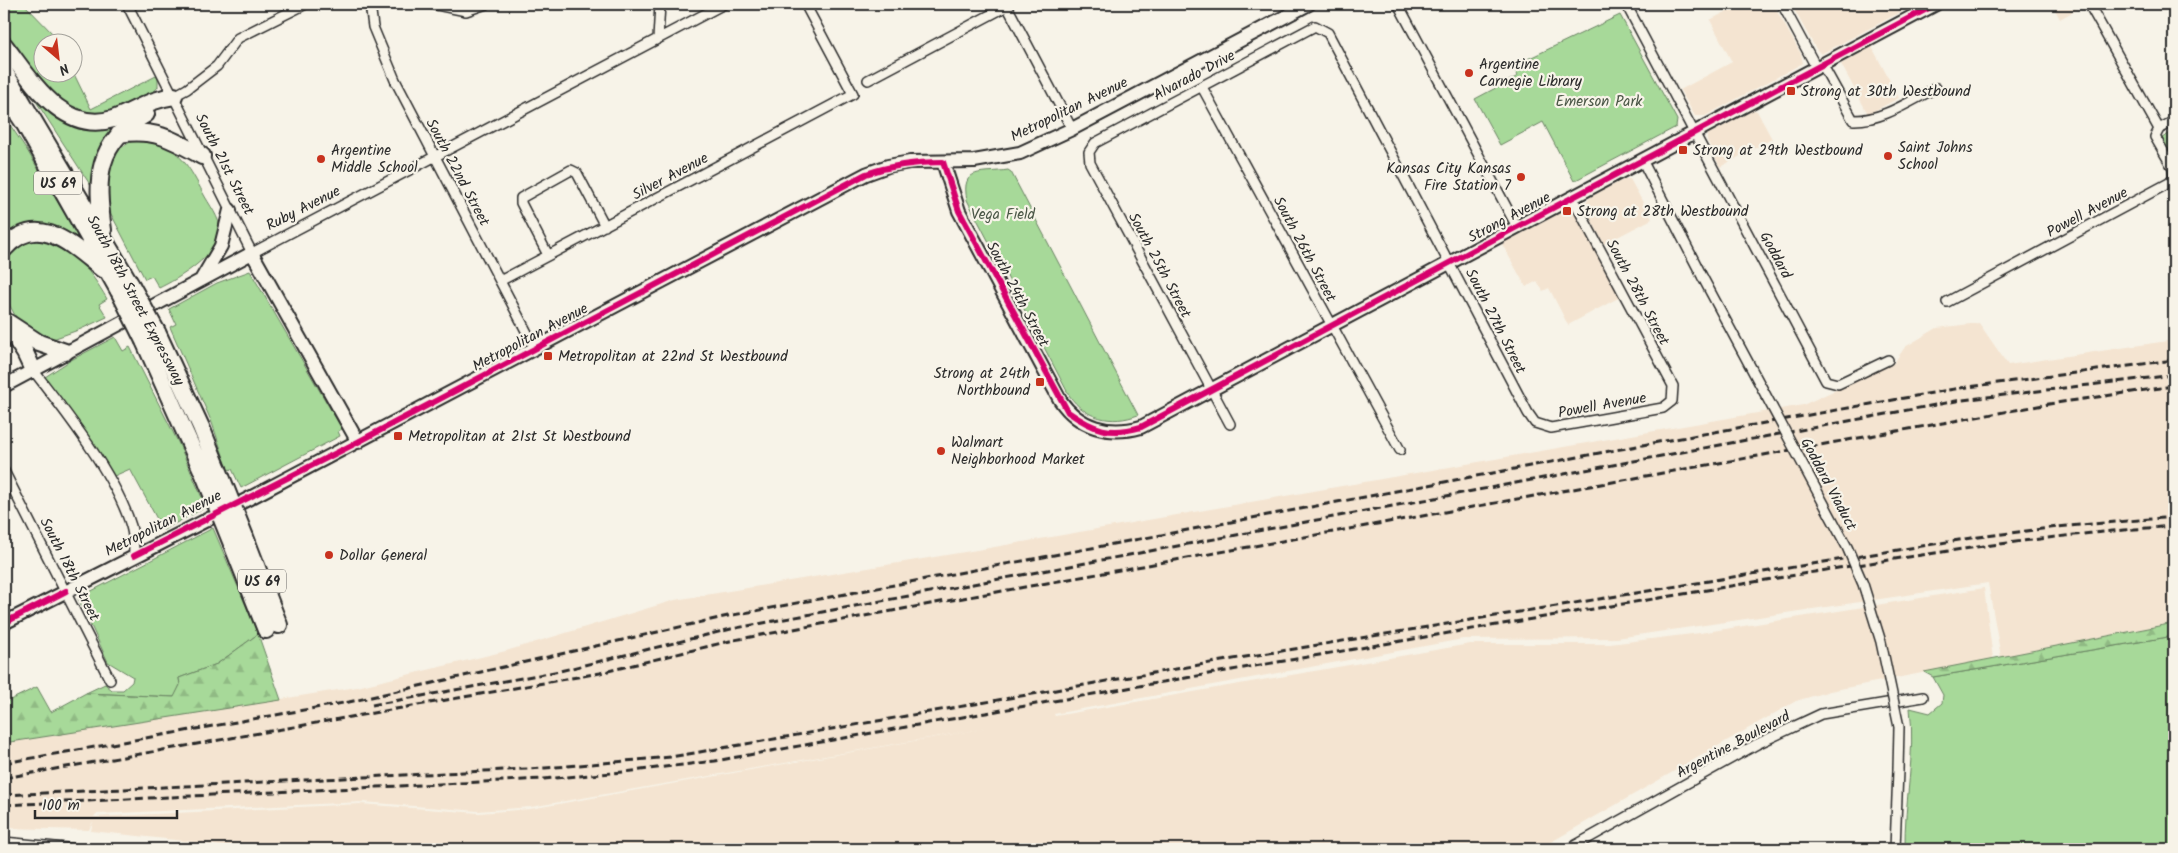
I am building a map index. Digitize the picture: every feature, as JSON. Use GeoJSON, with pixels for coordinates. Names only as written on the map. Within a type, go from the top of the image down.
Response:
{"type":"FeatureCollection","features":[{"type":"Feature","properties":{"kind":"highway"},"geometry":{"type":"LineString","coordinates":[[4,45],[52,104],[67,114],[84,120],[112,119],[155,99],[174,96]]}},
{"type":"Feature","properties":{"kind":"highway","name":"South 18th Street Expressway"},"geometry":{"type":"LineString","coordinates":[[4,71],[104,238],[125,288],[150,337],[201,427],[211,473],[272,628]]}},
{"type":"Feature","properties":{"kind":"highway","name":"South 18th Street Expressway"},"geometry":{"type":"LineString","coordinates":[[4,93],[28,131],[110,275],[125,288]]}},
{"type":"Feature","properties":{"kind":"highway"},"geometry":{"type":"LineString","coordinates":[[104,238],[99,195],[102,161],[110,145],[130,123],[174,96]]}},
{"type":"Feature","properties":{"kind":"highway"},"geometry":{"type":"LineString","coordinates":[[119,134],[137,131],[157,133],[202,156]]}},
{"type":"Feature","properties":{"kind":"highway"},"geometry":{"type":"LineString","coordinates":[[4,249],[11,240],[24,234],[49,232],[73,244],[110,275]]}},
{"type":"Feature","properties":{"kind":"highway"},"geometry":{"type":"LineString","coordinates":[[4,320],[39,343],[66,352]]}},
{"type":"Feature","properties":{"kind":"highway"},"geometry":{"type":"LineString","coordinates":[[4,320],[25,353],[33,370]]}},
{"type":"Feature","properties":{"kind":"highway"},"geometry":{"type":"LineString","coordinates":[[4,339],[15,358],[33,370]]}},
{"type":"Feature","properties":{"kind":"street","name":"South 21st Street"},"geometry":{"type":"LineString","coordinates":[[127,4],[252,253],[358,442]]}},
{"type":"Feature","properties":{"kind":"street"},"geometry":{"type":"LineString","coordinates":[[174,96],[188,89],[216,66],[238,38],[306,4]]}},
{"type":"Feature","properties":{"kind":"street","name":"South 22nd Street"},"geometry":{"type":"LineString","coordinates":[[370,4],[373,27],[395,80],[535,348]]}},
{"type":"Feature","properties":{"kind":"street"},"geometry":{"type":"LineString","coordinates":[[432,4],[466,12],[486,4]]}},
{"type":"Feature","properties":{"kind":"street"},"geometry":{"type":"LineString","coordinates":[[658,39],[660,4]]}},
{"type":"Feature","properties":{"kind":"street","name":"Ruby Avenue"},"geometry":{"type":"LineString","coordinates":[[4,386],[724,4]]}},
{"type":"Feature","properties":{"kind":"street","name":"Silver Avenue"},"geometry":{"type":"LineString","coordinates":[[500,281],[853,94],[805,4]]}},
{"type":"Feature","properties":{"kind":"street","name":"Metropolitan Avenue"},"geometry":{"type":"LineString","coordinates":[[4,623],[358,442],[866,174],[888,166],[910,162],[974,161],[1020,153],[1072,129],[1309,4]]}},
{"type":"Feature","properties":{"kind":"street"},"geometry":{"type":"LineString","coordinates":[[1398,4],[1517,227]]}},
{"type":"Feature","properties":{"kind":"street","name":"Goddard"},"geometry":{"type":"LineString","coordinates":[[1626,4],[1826,381],[1838,384],[1888,360]]}},
{"type":"Feature","properties":{"kind":"street"},"geometry":{"type":"LineString","coordinates":[[1782,4],[1852,120],[1864,120],[1879,116],[1936,88]]}},
{"type":"Feature","properties":{"kind":"street","name":"Strong Avenue"},"geometry":{"type":"LineString","coordinates":[[1088,426],[1108,431],[1125,432],[1141,427],[1934,4]]}},
{"type":"Feature","properties":{"kind":"street","name":"Powell Avenue"},"geometry":{"type":"LineString","coordinates":[[1947,302],[2169,183],[2174,178],[2173,168],[2155,137],[2158,128],[2089,4]]}},
{"type":"Feature","properties":{"kind":"street"},"geometry":{"type":"LineString","coordinates":[[868,80],[1007,6],[1072,129]]}},
{"type":"Feature","properties":{"kind":"street","name":"Alvarado Drive"},"geometry":{"type":"LineString","coordinates":[[1089,152],[1095,143],[1315,26]]}},
{"type":"Feature","properties":{"kind":"street","name":"South 27th Street"},"geometry":{"type":"LineString","coordinates":[[1315,26],[1328,33],[1535,423]]}},
{"type":"Feature","properties":{"kind":"street","name":"South 26th Street"},"geometry":{"type":"LineString","coordinates":[[1202,87],[1330,326],[1400,450]]}},
{"type":"Feature","properties":{"kind":"street"},"geometry":{"type":"LineString","coordinates":[[2158,128],[2174,120]]}},
{"type":"Feature","properties":{"kind":"street","name":"South 25th Street"},"geometry":{"type":"LineString","coordinates":[[1089,152],[1090,163],[1230,424]]}},
{"type":"Feature","properties":{"kind":"street","name":"Goddard Viaduct"},"geometry":{"type":"LineString","coordinates":[[1642,160],[1847,547],[1863,584],[1881,642],[1899,727],[1895,849]]}},
{"type":"Feature","properties":{"kind":"street","name":"South 24th Street"},"geometry":{"type":"LineString","coordinates":[[943,162],[959,211],[1060,400],[1068,412],[1088,426]]}},
{"type":"Feature","properties":{"kind":"street"},"geometry":{"type":"LineString","coordinates":[[548,255],[521,203],[521,198],[571,170],[577,174],[605,226]]}},
{"type":"Feature","properties":{"kind":"street","name":"South 28th Street"},"geometry":{"type":"LineString","coordinates":[[1572,197],[1673,386],[1672,401]]}},
{"type":"Feature","properties":{"kind":"street"},"geometry":{"type":"LineString","coordinates":[[199,282],[221,246],[230,210]]}},
{"type":"Feature","properties":{"kind":"street"},"geometry":{"type":"LineString","coordinates":[[33,370],[58,401],[97,459],[124,508],[131,526],[134,556]]}},
{"type":"Feature","properties":{"kind":"street","name":"Powell Avenue"},"geometry":{"type":"LineString","coordinates":[[1535,423],[1552,428],[1664,408],[1672,401]]}},
{"type":"Feature","properties":{"kind":"street","name":"South 18th Street"},"geometry":{"type":"LineString","coordinates":[[4,471],[110,680]]}},
{"type":"Feature","properties":{"kind":"street","name":"Argentine Boulevard"},"geometry":{"type":"LineString","coordinates":[[1569,849],[1583,846],[1757,744],[1821,714],[1923,697]]}},
{"type":"Feature","properties":{"kind":"street"},"geometry":{"type":"LineString","coordinates":[[4,842],[76,849]]}},
{"type":"Feature","properties":{"kind":"shaded area"},"geometry":{"type":"Polygon","coordinates":[[[1741,4],[1773,4],[1801,54],[1803,63],[1705,116],[1695,116],[1680,90],[1732,62],[1710,20],[1741,4]]]}},
{"type":"Feature","properties":{"kind":"shaded area"},"geometry":{"type":"Polygon","coordinates":[[[1791,4],[1916,4],[1821,54],[1816,49],[1791,4]]]}},
{"type":"Feature","properties":{"kind":"shaded area"},"geometry":{"type":"Polygon","coordinates":[[[2052,4],[2085,4],[2085,5],[2060,19],[2052,4]]]}},
{"type":"Feature","properties":{"kind":"shaded area"},"geometry":{"type":"Polygon","coordinates":[[[1872,47],[1899,98],[1868,114],[1841,64],[1872,47]]]}},
{"type":"Feature","properties":{"kind":"shaded area"},"geometry":{"type":"Polygon","coordinates":[[[1753,110],[1757,111],[1772,139],[1720,167],[1707,140],[1707,135],[1753,110]]]}},
{"type":"Feature","properties":{"kind":"shaded area"},"geometry":{"type":"Polygon","coordinates":[[[1625,179],[1630,179],[1652,219],[1604,244],[1585,205],[1590,197],[1625,179]]]}},
{"type":"Feature","properties":{"kind":"shaded area"},"geometry":{"type":"Polygon","coordinates":[[[1564,208],[1571,209],[1577,215],[1620,297],[1568,325],[1549,288],[1543,291],[1537,281],[1526,287],[1502,244],[1547,220],[1564,208]]]}},
{"type":"Feature","properties":{"kind":"shaded area"},"geometry":{"type":"Polygon","coordinates":[[[1979,323],[2008,365],[2174,340],[2174,623],[2001,657],[1988,583],[1617,638],[1463,639],[1054,714],[1055,716],[1470,644],[1610,644],[1700,633],[1984,588],[1993,659],[1830,691],[1796,701],[1539,849],[239,849],[194,842],[91,831],[93,821],[89,830],[4,828],[4,743],[357,687],[506,651],[675,600],[989,548],[1803,405],[1894,363],[1905,347],[1937,328],[1979,323]],[[993,727],[531,807],[478,811],[363,802],[96,814],[94,817],[360,804],[479,813],[530,809],[993,727]]]}},
{"type":"Feature","properties":{"kind":"green space"},"geometry":{"type":"Polygon","coordinates":[[[4,4],[24,4],[51,32],[32,32],[32,72],[4,37],[4,4]]]}},
{"type":"Feature","properties":{"kind":"green space","name":"Emerson Park"},"geometry":{"type":"Polygon","coordinates":[[[1620,15],[1677,120],[1676,127],[1574,181],[1543,122],[1500,145],[1475,99],[1518,76],[1513,66],[1620,15]]]}},
{"type":"Feature","properties":{"kind":"green space"},"geometry":{"type":"Polygon","coordinates":[[[158,75],[158,87],[151,95],[118,111],[92,115],[68,108],[48,92],[40,82],[78,82],[91,109],[158,75]]]}},
{"type":"Feature","properties":{"kind":"green space"},"geometry":{"type":"Polygon","coordinates":[[[28,89],[49,107],[119,121],[94,186],[91,186],[28,89]]]}},
{"type":"Feature","properties":{"kind":"green space"},"geometry":{"type":"Polygon","coordinates":[[[4,116],[27,150],[79,238],[76,241],[67,235],[4,240],[4,116]]]}},
{"type":"Feature","properties":{"kind":"green space"},"geometry":{"type":"Polygon","coordinates":[[[2174,131],[2174,159],[2162,138],[2174,131]]]}},
{"type":"Feature","properties":{"kind":"green space"},"geometry":{"type":"Polygon","coordinates":[[[159,140],[180,157],[190,169],[216,216],[220,231],[218,240],[205,257],[176,279],[159,288],[152,276],[145,279],[111,214],[105,189],[112,160],[119,149],[132,141],[159,140]]]}},
{"type":"Feature","properties":{"kind":"green space","name":"Vega Field"},"geometry":{"type":"Polygon","coordinates":[[[1008,170],[1011,172],[1138,415],[1118,419],[1100,418],[1083,410],[1069,395],[967,200],[966,189],[970,177],[982,172],[1008,170]]]}},
{"type":"Feature","properties":{"kind":"green space"},"geometry":{"type":"Polygon","coordinates":[[[29,240],[43,241],[55,245],[66,250],[76,258],[93,277],[107,299],[99,304],[107,317],[53,339],[42,337],[17,319],[4,295],[4,259],[10,250],[29,240]]]}},
{"type":"Feature","properties":{"kind":"green space"},"geometry":{"type":"Polygon","coordinates":[[[250,271],[342,429],[338,431],[340,436],[241,488],[232,469],[228,470],[212,423],[170,327],[176,324],[169,309],[217,283],[250,271]]]}},
{"type":"Feature","properties":{"kind":"green space"},"geometry":{"type":"Polygon","coordinates":[[[115,337],[123,351],[130,347],[179,444],[206,507],[163,530],[130,469],[114,476],[45,377],[71,360],[115,337]]]}},
{"type":"Feature","properties":{"kind":"green space"},"geometry":{"type":"Polygon","coordinates":[[[213,528],[258,634],[217,664],[179,678],[180,685],[175,697],[86,693],[105,684],[112,690],[123,690],[132,682],[133,677],[108,662],[78,598],[213,528]]]}},
{"type":"Feature","properties":{"kind":"green space"},"geometry":{"type":"Polygon","coordinates":[[[2174,623],[2174,636],[1933,677],[1924,672],[2174,623]]]}},
{"type":"Feature","properties":{"kind":"green space"},"geometry":{"type":"Polygon","coordinates":[[[258,634],[281,700],[4,743],[4,703],[37,687],[51,712],[86,693],[174,697],[180,685],[179,678],[217,664],[258,634]]]}},
{"type":"Feature","properties":{"kind":"green space"},"geometry":{"type":"Polygon","coordinates":[[[2174,636],[2174,849],[1905,849],[1912,743],[1910,708],[1930,713],[1942,703],[1943,695],[1933,677],[2174,636]]]}},
{"type":"Feature","properties":{"kind":"railway"},"geometry":{"type":"LineString","coordinates":[[4,763],[349,702],[728,616],[1653,443],[1960,388],[2174,360]]}},
{"type":"Feature","properties":{"kind":"railway"},"geometry":{"type":"LineString","coordinates":[[372,705],[560,671],[731,629],[1962,400],[2174,375]]}},
{"type":"Feature","properties":{"kind":"railway"},"geometry":{"type":"LineString","coordinates":[[4,778],[600,673],[734,640],[952,600],[2049,404],[2174,386]]}},
{"type":"Feature","properties":{"kind":"railway"},"geometry":{"type":"LineString","coordinates":[[4,795],[545,768],[671,757],[1239,658],[1971,538],[2057,527],[2174,517]]}},
{"type":"Feature","properties":{"kind":"railway"},"geometry":{"type":"LineString","coordinates":[[4,805],[544,779],[715,761],[1282,661],[1829,570],[2036,539],[2174,526]]}},
{"type":"Feature","properties":{"kind":"cycle path"},"geometry":{"type":"LineString","coordinates":[[134,556],[358,442],[866,174],[904,165],[943,162],[959,211],[1068,412],[1086,423],[1103,430],[1120,431],[1141,427],[1936,4]]}},
{"type":"Feature","properties":{"kind":"cycle path"},"geometry":{"type":"LineString","coordinates":[[4,623],[66,591]]}},
{"type":"Feature","properties":{"kind":"place","name":"Argentine Carnegie Library"},"geometry":{"type":"Point","coordinates":[1469,73]}},
{"type":"Feature","properties":{"kind":"place","name":"Strong at 30th Westbound"},"geometry":{"type":"Point","coordinates":[1791,91]}},
{"type":"Feature","properties":{"kind":"place","name":"Strong at 29th Westbound"},"geometry":{"type":"Point","coordinates":[1683,150]}},
{"type":"Feature","properties":{"kind":"place","name":"Saint Johns School"},"geometry":{"type":"Point","coordinates":[1888,156]}},
{"type":"Feature","properties":{"kind":"place","name":"Argentine Middle School"},"geometry":{"type":"Point","coordinates":[321,159]}},
{"type":"Feature","properties":{"kind":"place","name":"Kansas City Kansas Fire Station 7"},"geometry":{"type":"Point","coordinates":[1521,177]}},
{"type":"Feature","properties":{"kind":"place","name":"Strong at 28th Westbound"},"geometry":{"type":"Point","coordinates":[1567,211]}},
{"type":"Feature","properties":{"kind":"place","name":"Metropolitan at 22nd St Westbound"},"geometry":{"type":"Point","coordinates":[548,356]}},
{"type":"Feature","properties":{"kind":"place","name":"Strong at 24th Northbound"},"geometry":{"type":"Point","coordinates":[1040,382]}},
{"type":"Feature","properties":{"kind":"place","name":"Metropolitan at 21st St Westbound"},"geometry":{"type":"Point","coordinates":[398,436]}},
{"type":"Feature","properties":{"kind":"place","name":"Walmart Neighborhood Market"},"geometry":{"type":"Point","coordinates":[941,451]}},
{"type":"Feature","properties":{"kind":"place","name":"Dollar General"},"geometry":{"type":"Point","coordinates":[329,555]}}]}
